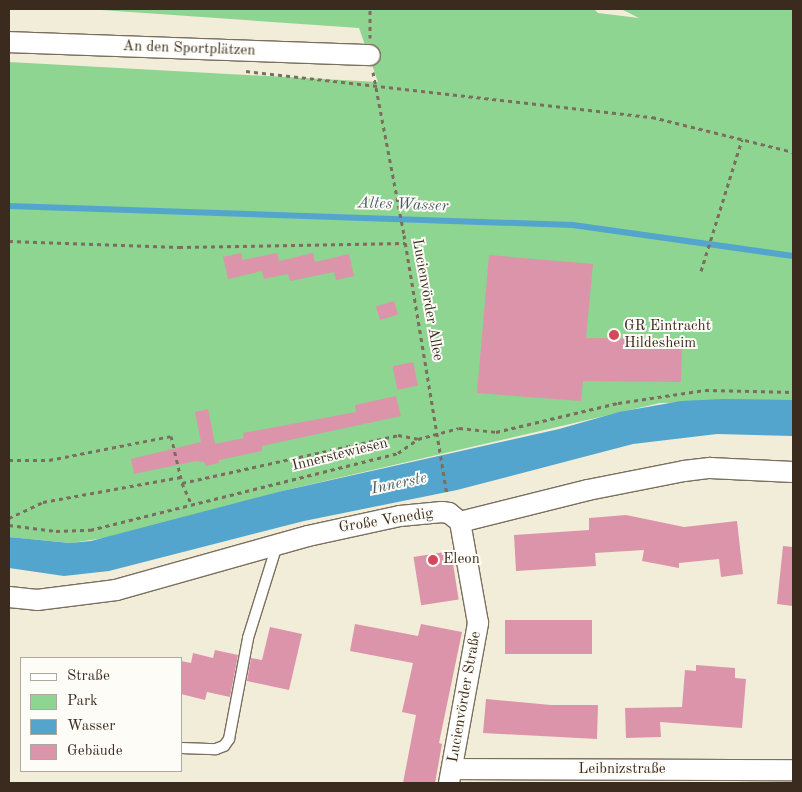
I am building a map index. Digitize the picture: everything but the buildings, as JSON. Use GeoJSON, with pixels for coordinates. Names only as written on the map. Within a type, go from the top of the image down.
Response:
{"type":"FeatureCollection","features":[{"type":"Feature","properties":{"kind":"street","name":"An den Sportplätzen"},"geometry":{"type":"LineString","coordinates":[[9,42],[370,55]]}},
{"type":"Feature","properties":{"kind":"street"},"geometry":{"type":"LineString","coordinates":[[460,522],[588,490],[684,471],[710,468],[793,472]]}},
{"type":"Feature","properties":{"kind":"street","name":"Große Venedig"},"geometry":{"type":"LineString","coordinates":[[9,598],[37,600],[116,590],[365,522],[408,515],[450,513],[460,522]]}},
{"type":"Feature","properties":{"kind":"street","name":"Lucienvörder Straße"},"geometry":{"type":"LineString","coordinates":[[450,776],[478,623],[460,522]]}},
{"type":"Feature","properties":{"kind":"street","name":"Leibnizstraße"},"geometry":{"type":"LineString","coordinates":[[450,776],[793,770]]}},
{"type":"Feature","properties":{"kind":"lane"},"geometry":{"type":"LineString","coordinates":[[182,748],[216,749],[224,746],[228,739],[248,638],[277,545]]}},
{"type":"Feature","properties":{"kind":"path"},"geometry":{"type":"LineString","coordinates":[[375,87],[652,117],[793,152]]}},
{"type":"Feature","properties":{"kind":"path","name":"Lucienvörder Allee"},"geometry":{"type":"LineString","coordinates":[[379,104],[406,243],[438,432],[448,504]]}},
{"type":"Feature","properties":{"kind":"path"},"geometry":{"type":"LineString","coordinates":[[701,271],[742,139]]}},
{"type":"Feature","properties":{"kind":"path"},"geometry":{"type":"LineString","coordinates":[[9,241],[179,247],[406,243]]}},
{"type":"Feature","properties":{"kind":"path","name":"Innerstewiesen"},"geometry":{"type":"LineString","coordinates":[[9,525],[56,531],[90,530],[398,452],[418,439],[438,432],[459,428],[496,432],[618,403],[705,390],[793,392]]}},
{"type":"Feature","properties":{"kind":"path"},"geometry":{"type":"LineString","coordinates":[[182,483],[398,435],[418,439]]}},
{"type":"Feature","properties":{"kind":"path"},"geometry":{"type":"LineString","coordinates":[[9,460],[49,460],[171,436],[182,483],[191,503]]}},
{"type":"Feature","properties":{"kind":"path"},"geometry":{"type":"LineString","coordinates":[[9,518],[43,502],[181,477]]}},
{"type":"Feature","properties":{"kind":"green space"},"geometry":{"type":"Polygon","coordinates":[[[87,9],[594,9],[598,13],[639,18],[621,9],[793,9],[793,400],[660,403],[282,491],[124,535],[71,543],[9,537],[9,62],[378,82],[359,28],[87,9]]]}},
{"type":"Feature","properties":{"kind":"water","name":"Innerste"},"geometry":{"type":"Polygon","coordinates":[[[723,399],[793,400],[793,436],[717,434],[633,444],[457,490],[304,521],[109,571],[64,576],[9,568],[9,537],[70,543],[91,541],[282,491],[559,429],[619,412],[681,401],[723,399]]]}},
{"type":"Feature","properties":{"kind":"waterway","name":"Altes Wasser"},"geometry":{"type":"LineString","coordinates":[[9,206],[573,225],[793,256]]}},
{"type":"Feature","properties":{"kind":"place","name":"GR Eintracht Hildesheim"},"geometry":{"type":"Point","coordinates":[614,335]}},
{"type":"Feature","properties":{"kind":"place","name":"Eleon"},"geometry":{"type":"Point","coordinates":[433,560]}}]}
